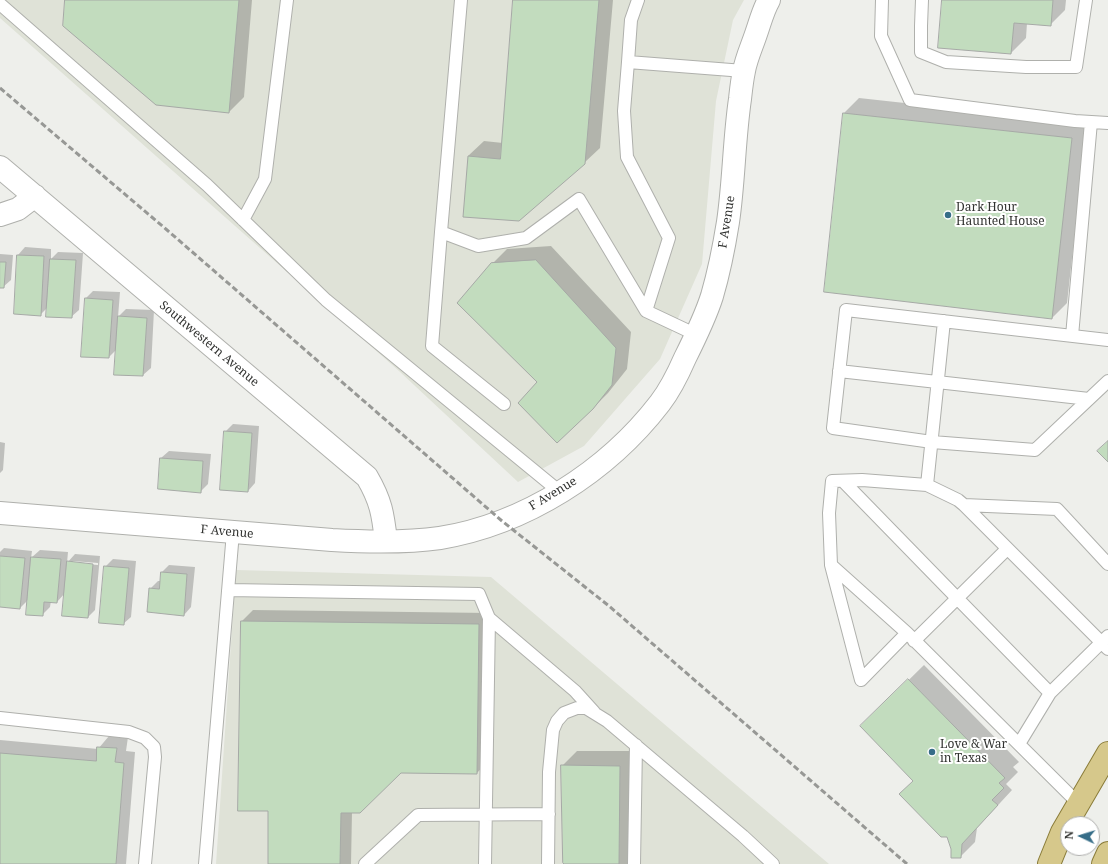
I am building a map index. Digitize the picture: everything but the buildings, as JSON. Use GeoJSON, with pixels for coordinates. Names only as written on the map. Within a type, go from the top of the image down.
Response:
{"type":"FeatureCollection","features":[{"type":"Feature","properties":{"kind":"main road"},"geometry":{"type":"LineString","coordinates":[[1049,864],[1062,832],[1108,753]]}},
{"type":"Feature","properties":{"kind":"main road"},"geometry":{"type":"LineString","coordinates":[[1103,864],[1108,853]]}},
{"type":"Feature","properties":{"kind":"street","name":"F Avenue"},"geometry":{"type":"LineString","coordinates":[[0,513],[332,540],[416,541],[441,538],[468,532],[502,521],[522,513],[560,492],[600,464],[641,426],[661,402],[678,374],[697,335],[712,297],[728,222],[737,123],[744,71],[769,0]]}},
{"type":"Feature","properties":{"kind":"street","name":"Southwestern Avenue"},"geometry":{"type":"LineString","coordinates":[[0,167],[367,477],[376,493],[383,513],[386,541]]}},
{"type":"Feature","properties":{"kind":"street"},"geometry":{"type":"LineString","coordinates":[[0,215],[18,209],[35,196]]}},
{"type":"Feature","properties":{"kind":"lane"},"geometry":{"type":"LineString","coordinates":[[243,220],[265,180],[287,0]]}},
{"type":"Feature","properties":{"kind":"lane"},"geometry":{"type":"LineString","coordinates":[[461,0],[432,346],[504,404]]}},
{"type":"Feature","properties":{"kind":"lane"},"geometry":{"type":"LineString","coordinates":[[638,0],[631,20],[624,111],[627,157],[669,238],[646,311]]}},
{"type":"Feature","properties":{"kind":"lane"},"geometry":{"type":"LineString","coordinates":[[882,0],[881,36],[910,100],[1074,121],[1108,123]]}},
{"type":"Feature","properties":{"kind":"lane"},"geometry":{"type":"LineString","coordinates":[[922,0],[920,26],[921,52],[946,62],[1076,67],[1086,0]]}},
{"type":"Feature","properties":{"kind":"lane"},"geometry":{"type":"LineString","coordinates":[[0,4],[207,185],[326,300],[560,492]]}},
{"type":"Feature","properties":{"kind":"lane"},"geometry":{"type":"LineString","coordinates":[[628,62],[744,71]]}},
{"type":"Feature","properties":{"kind":"lane"},"geometry":{"type":"LineString","coordinates":[[1072,336],[1091,122]]}},
{"type":"Feature","properties":{"kind":"lane"},"geometry":{"type":"LineString","coordinates":[[441,232],[478,246],[526,238],[580,199],[646,311],[697,335]]}},
{"type":"Feature","properties":{"kind":"lane"},"geometry":{"type":"LineString","coordinates":[[1108,340],[846,310],[833,428],[932,442],[1035,450],[1108,381]]}},
{"type":"Feature","properties":{"kind":"lane"},"geometry":{"type":"LineString","coordinates":[[927,485],[944,321]]}},
{"type":"Feature","properties":{"kind":"lane"},"geometry":{"type":"LineString","coordinates":[[839,371],[1088,399]]}},
{"type":"Feature","properties":{"kind":"lane"},"geometry":{"type":"LineString","coordinates":[[1007,549],[957,598],[861,680],[831,565],[829,512],[832,481],[862,480],[927,485],[958,500],[1106,643],[1050,693],[1019,744]]}},
{"type":"Feature","properties":{"kind":"lane"},"geometry":{"type":"LineString","coordinates":[[843,481],[1050,693]]}},
{"type":"Feature","properties":{"kind":"lane"},"geometry":{"type":"LineString","coordinates":[[964,505],[1057,509],[1108,564]]}},
{"type":"Feature","properties":{"kind":"lane"},"geometry":{"type":"LineString","coordinates":[[204,864],[233,532]]}},
{"type":"Feature","properties":{"kind":"lane"},"geometry":{"type":"LineString","coordinates":[[831,565],[911,637],[1078,803]]}},
{"type":"Feature","properties":{"kind":"lane"},"geometry":{"type":"LineString","coordinates":[[228,590],[479,594],[489,618],[485,864]]}},
{"type":"Feature","properties":{"kind":"lane"},"geometry":{"type":"LineString","coordinates":[[489,618],[575,691],[595,714]]}},
{"type":"Feature","properties":{"kind":"lane"},"geometry":{"type":"LineString","coordinates":[[548,864],[548,772],[553,730],[557,721],[564,713],[577,708],[586,708],[607,721],[743,836],[773,864]]}},
{"type":"Feature","properties":{"kind":"lane"},"geometry":{"type":"LineString","coordinates":[[0,718],[129,732],[145,738],[154,746],[155,757],[145,864]]}},
{"type":"Feature","properties":{"kind":"lane"},"geometry":{"type":"LineString","coordinates":[[634,864],[636,746]]}},
{"type":"Feature","properties":{"kind":"lane"},"geometry":{"type":"LineString","coordinates":[[365,864],[418,815],[549,814]]}},
{"type":"Feature","properties":{"kind":"shaded area"},"geometry":{"type":"Polygon","coordinates":[[[0,0],[744,0],[733,20],[716,101],[702,264],[660,359],[584,446],[518,482],[399,371],[0,18],[0,0]]]}},
{"type":"Feature","properties":{"kind":"shaded area"},"geometry":{"type":"Polygon","coordinates":[[[236,570],[491,577],[829,864],[216,864],[236,570]]]}},
{"type":"Feature","properties":{"kind":"railway"},"geometry":{"type":"LineString","coordinates":[[0,88],[167,230],[502,521],[609,606],[907,864]]}},
{"type":"Feature","properties":{"kind":"place","name":"Dark Hour Haunted House"},"geometry":{"type":"Point","coordinates":[948,215]}},
{"type":"Feature","properties":{"kind":"place","name":"Love & War in Texas"},"geometry":{"type":"Point","coordinates":[932,752]}}]}
